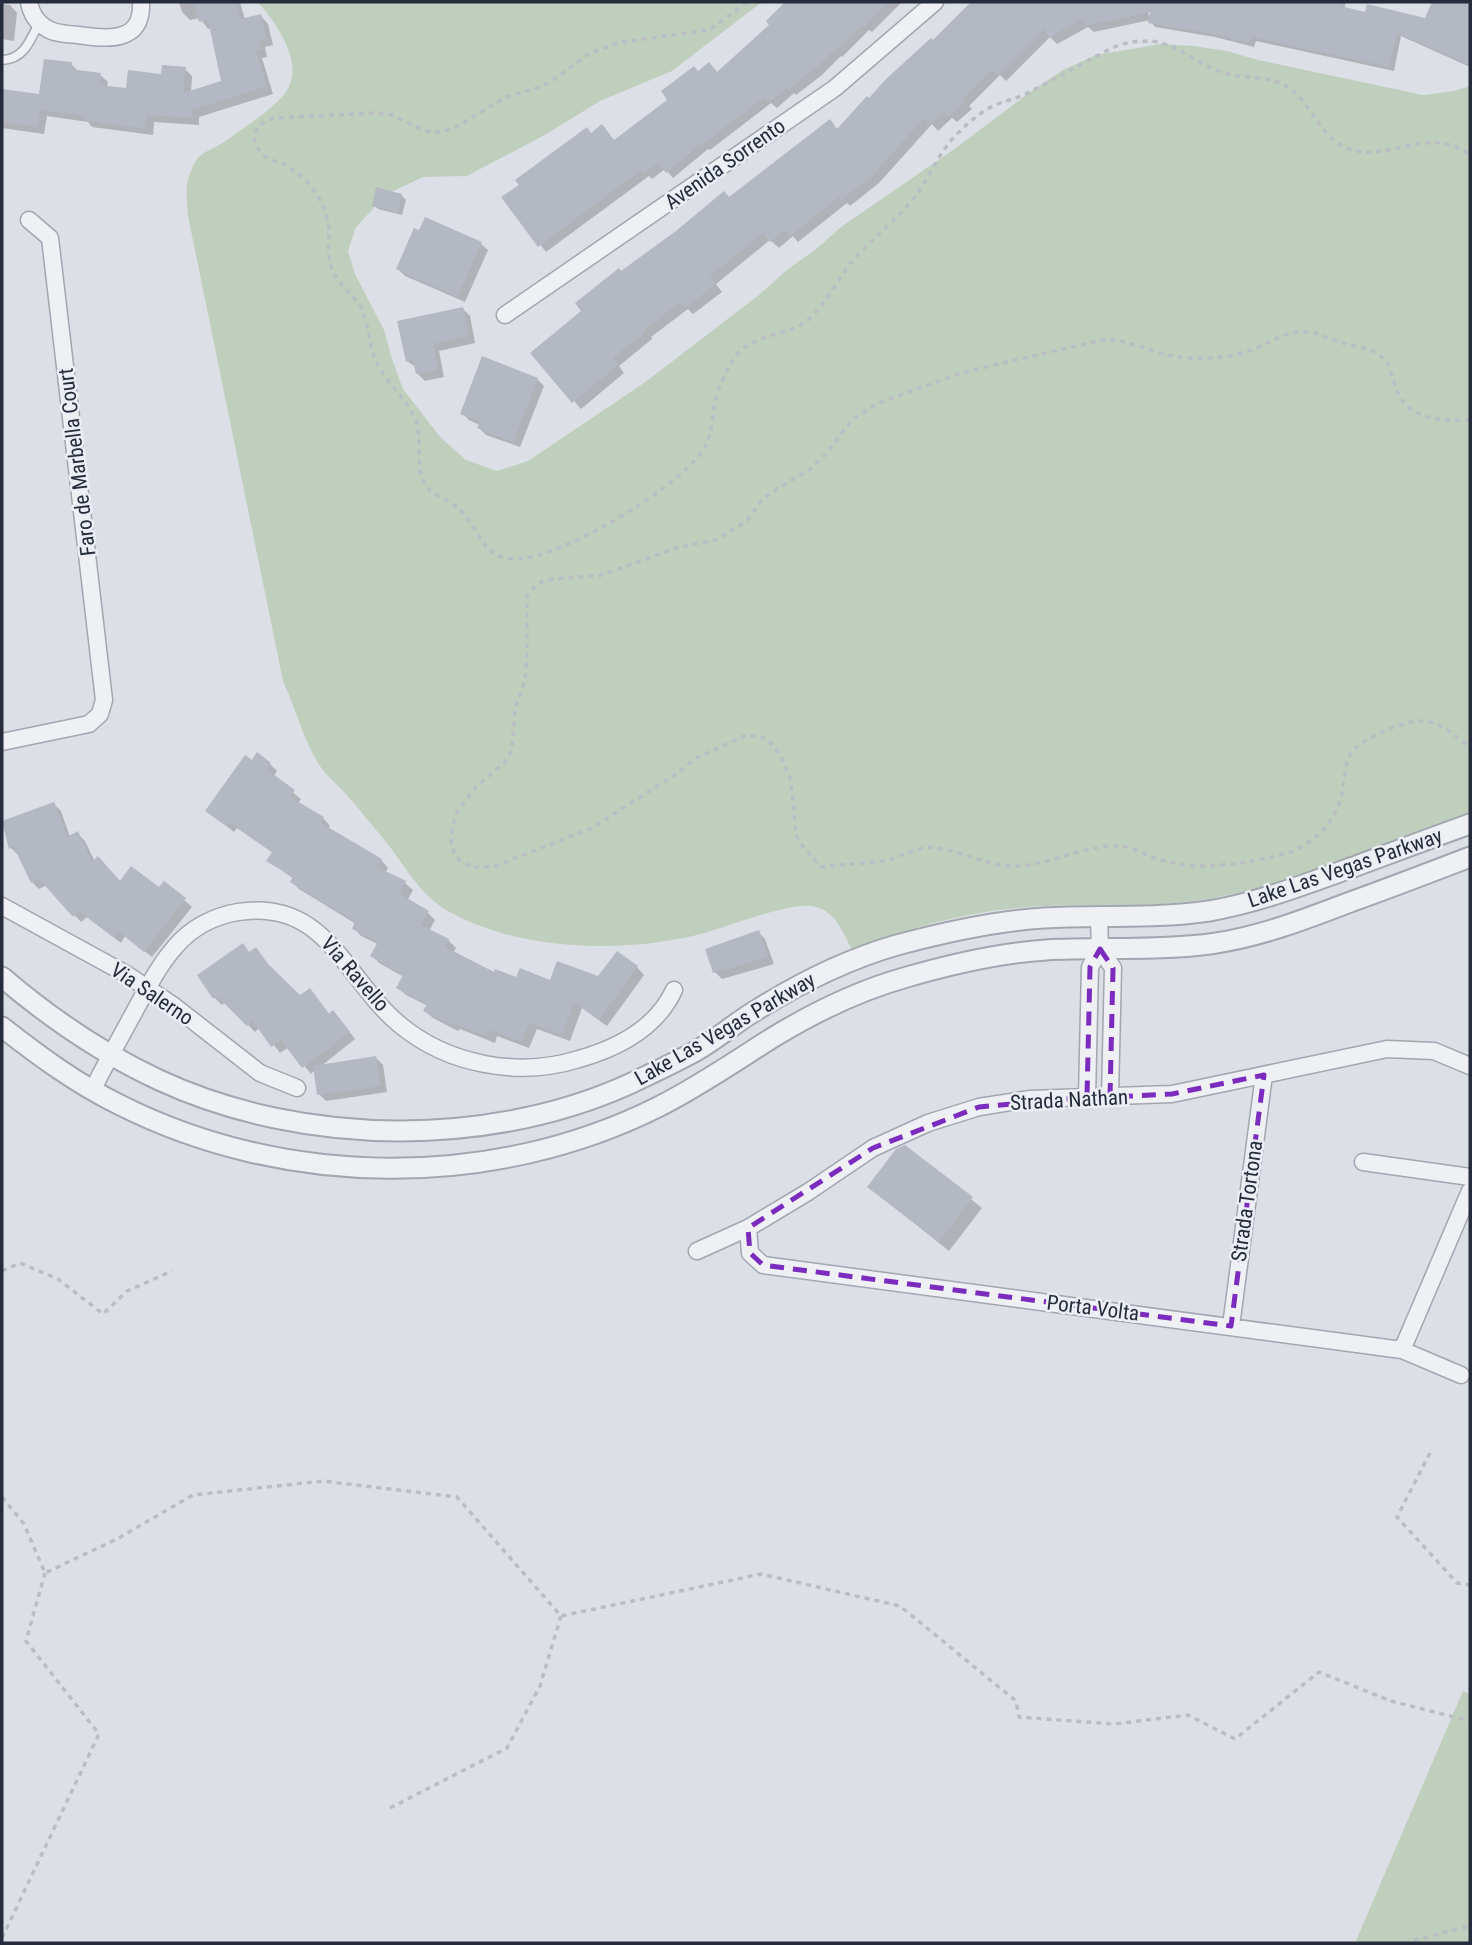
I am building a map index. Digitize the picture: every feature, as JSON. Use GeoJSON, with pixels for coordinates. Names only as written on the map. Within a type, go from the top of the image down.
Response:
{"type":"FeatureCollection","features":[{"type":"Feature","properties":{"kind":"street"},"geometry":{"type":"LineString","coordinates":[[29,2],[39,23],[59,33],[113,39],[124,35],[133,27],[140,13],[141,2]]}},
{"type":"Feature","properties":{"kind":"street","name":"Avenida Sorrento"},"geometry":{"type":"LineString","coordinates":[[505,315],[835,88],[935,2]]}},
{"type":"Feature","properties":{"kind":"street","name":"Faro de Marbella Court"},"geometry":{"type":"LineString","coordinates":[[2,742],[89,724],[100,714],[104,700],[50,238],[29,220]]}},
{"type":"Feature","properties":{"kind":"street","name":"Lake Las Vegas Parkway"},"geometry":{"type":"LineString","coordinates":[[2,976],[41,1010],[110,1055],[161,1081],[226,1106],[294,1122],[363,1131],[433,1130],[502,1122],[570,1106],[636,1082],[698,1049],[757,1009],[823,974],[893,946],[966,928],[1041,918],[1166,915],[1208,911],[1289,890],[1470,824]]}},
{"type":"Feature","properties":{"kind":"street","name":"Lake Las Vegas Parkway"},"geometry":{"type":"LineString","coordinates":[[2,1027],[55,1067],[119,1105],[188,1135],[254,1153],[335,1166],[390,1169],[458,1165],[526,1154],[592,1135],[656,1108],[716,1075],[774,1037],[837,1003],[903,977],[972,960],[1043,950],[1168,948],[1256,934],[1299,922],[1470,857]]}},
{"type":"Feature","properties":{"kind":"street","name":"Via Salerno"},"geometry":{"type":"LineString","coordinates":[[2,906],[126,974],[174,1006],[260,1073],[297,1088]]}},
{"type":"Feature","properties":{"kind":"street","name":"Via Ravello"},"geometry":{"type":"LineString","coordinates":[[93,1089],[147,988],[174,948],[202,925],[236,912],[273,912],[307,925],[327,939],[383,1010],[418,1038],[458,1057],[501,1067],[524,1068],[568,1063],[589,1056],[635,1035],[659,1016],[674,990]]}},
{"type":"Feature","properties":{"kind":"street"},"geometry":{"type":"LineString","coordinates":[[1087,1097],[1090,967],[1100,949],[1099,916]]}},
{"type":"Feature","properties":{"kind":"street"},"geometry":{"type":"LineString","coordinates":[[1100,949],[1113,968],[1110,1097]]}},
{"type":"Feature","properties":{"kind":"street","name":"Strada Nathan"},"geometry":{"type":"LineString","coordinates":[[697,1251],[748,1228],[873,1148],[928,1123],[979,1107],[1030,1099],[1172,1094],[1387,1049],[1434,1051],[1470,1066]]}},
{"type":"Feature","properties":{"kind":"street","name":"Strada Tortona"},"geometry":{"type":"LineString","coordinates":[[1231,1326],[1264,1075]]}},
{"type":"Feature","properties":{"kind":"street"},"geometry":{"type":"LineString","coordinates":[[1363,1162],[1470,1177]]}},
{"type":"Feature","properties":{"kind":"street"},"geometry":{"type":"LineString","coordinates":[[1402,1350],[1470,1191]]}},
{"type":"Feature","properties":{"kind":"street","name":"Porta Volta"},"geometry":{"type":"LineString","coordinates":[[748,1228],[750,1253],[763,1265],[1402,1350],[1461,1374]]}},
{"type":"Feature","properties":{"kind":"lane"},"geometry":{"type":"LineString","coordinates":[[2,60],[6,61],[24,53],[39,23]]}},
{"type":"Feature","properties":{"kind":"lane"},"geometry":{"type":"LineString","coordinates":[[1088,1050],[1111,1049]]}},
{"type":"Feature","properties":{"kind":"path"},"geometry":{"type":"LineString","coordinates":[[747,2],[709,30],[622,42],[590,53],[553,80],[506,97],[453,128],[439,132],[425,131],[392,115],[376,113],[275,118],[258,123],[254,130],[255,140],[262,154],[288,166],[318,197],[324,209],[328,220],[330,264],[341,285],[358,303],[364,315],[379,367],[414,417],[426,487],[459,508],[483,545],[496,555],[523,559],[563,547],[630,512],[680,474],[704,449],[710,436],[718,391],[735,357],[758,339],[784,334],[798,327],[820,309],[845,270],[918,193],[957,134],[985,110],[1019,97],[1124,43],[1149,41],[1167,46],[1219,72],[1280,82],[1300,97],[1336,143],[1356,151],[1435,141],[1451,144],[1470,155]]}},
{"type":"Feature","properties":{"kind":"path"},"geometry":{"type":"LineString","coordinates":[[1470,420],[1429,417],[1410,408],[1398,392],[1390,367],[1379,355],[1308,332],[1281,335],[1243,352],[1217,357],[1188,358],[1158,354],[1124,341],[1106,338],[964,372],[891,398],[863,410],[852,419],[816,464],[775,490],[762,500],[747,521],[716,540],[679,547],[616,571],[544,580],[532,587],[527,596],[525,680],[515,709],[512,749],[505,762],[462,804],[454,821],[452,841],[458,860],[465,864],[484,869],[502,864],[541,846],[592,828],[676,774],[695,758],[744,736],[754,736],[769,741],[785,765],[791,781],[796,834],[805,850],[821,867],[852,866],[888,860],[932,847],[979,862],[1007,867],[1021,866],[1119,845],[1166,862],[1209,867],[1289,853],[1312,841],[1335,812],[1351,754],[1370,738],[1419,720],[1431,722],[1451,732],[1470,747]]}},
{"type":"Feature","properties":{"kind":"path"},"geometry":{"type":"LineString","coordinates":[[2,1271],[20,1263],[58,1279],[103,1314],[127,1291],[172,1271]]}},
{"type":"Feature","properties":{"kind":"path"},"geometry":{"type":"LineString","coordinates":[[1430,1452],[1397,1517],[1457,1583],[1470,1586]]}},
{"type":"Feature","properties":{"kind":"path"},"geometry":{"type":"LineString","coordinates":[[44,1573],[117,1539],[193,1495],[323,1481],[457,1497],[561,1616]]}},
{"type":"Feature","properties":{"kind":"path"},"geometry":{"type":"LineString","coordinates":[[2,1497],[24,1524],[44,1573],[26,1641],[99,1734],[2,1938]]}},
{"type":"Feature","properties":{"kind":"path"},"geometry":{"type":"LineString","coordinates":[[561,1616],[761,1574],[900,1606],[1016,1701],[1019,1717],[1114,1724],[1188,1714],[1235,1739],[1319,1672],[1391,1701],[1470,1721]]}},
{"type":"Feature","properties":{"kind":"path"},"geometry":{"type":"LineString","coordinates":[[390,1808],[508,1748],[540,1686],[561,1616]]}},
{"type":"Feature","properties":{"kind":"path"},"geometry":{"type":"LineString","coordinates":[[1404,1943],[1470,1926]]}},
{"type":"Feature","properties":{"kind":"highlighted area"},"geometry":{"type":"Polygon","coordinates":[[[1100,949],[1113,968],[1110,1097],[1172,1094],[1264,1075],[1231,1326],[763,1265],[750,1253],[748,1228],[873,1148],[979,1107],[1087,1097],[1090,967],[1100,949]]]}},
{"type":"Feature","properties":{"kind":"green space"},"geometry":{"type":"Polygon","coordinates":[[[258,2],[762,2],[672,71],[600,101],[543,136],[467,176],[423,177],[387,194],[356,227],[348,251],[355,274],[384,330],[403,389],[441,438],[466,460],[497,471],[528,461],[644,383],[759,295],[841,227],[953,150],[1033,90],[1063,70],[1096,55],[1161,44],[1194,46],[1423,95],[1470,86],[1470,812],[1307,873],[1241,892],[1167,904],[1043,906],[994,911],[922,926],[852,950],[832,916],[811,906],[775,911],[678,939],[611,946],[576,945],[508,935],[477,925],[437,904],[420,887],[349,797],[322,769],[305,737],[283,681],[188,216],[187,187],[197,159],[263,114],[282,97],[290,85],[291,60],[287,47],[274,22],[258,2]]]}},
{"type":"Feature","properties":{"kind":"green space"},"geometry":{"type":"Polygon","coordinates":[[[1463,1691],[1470,1694],[1470,1943],[1355,1943],[1463,1691]]]}},
{"type":"Feature","properties":{"kind":"building"},"geometry":{"type":"Polygon","coordinates":[[[194,2],[236,2],[240,19],[261,14],[266,38],[259,40],[261,50],[256,51],[267,86],[192,110],[192,118],[147,115],[145,129],[83,120],[84,116],[40,110],[37,127],[2,122],[2,89],[39,94],[44,59],[72,62],[71,69],[101,73],[99,85],[126,88],[128,70],[161,74],[162,65],[186,67],[183,93],[221,81],[208,20],[199,22],[194,2]]]}},
{"type":"Feature","properties":{"kind":"building"},"geometry":{"type":"Polygon","coordinates":[[[785,2],[889,2],[864,27],[862,25],[835,52],[789,90],[786,88],[769,103],[764,97],[702,145],[701,143],[666,173],[658,163],[644,174],[641,170],[538,247],[501,197],[519,185],[515,180],[587,127],[591,133],[602,124],[614,140],[667,100],[661,91],[694,66],[698,71],[709,62],[717,72],[769,25],[766,21],[785,2]]]}},
{"type":"Feature","properties":{"kind":"building"},"geometry":{"type":"Polygon","coordinates":[[[971,2],[1340,2],[1340,6],[1365,12],[1367,4],[1425,18],[1432,2],[1470,2],[1470,65],[1397,33],[1389,67],[1251,37],[1250,43],[1148,23],[1150,12],[1085,26],[1083,18],[1049,38],[1044,29],[998,75],[992,69],[948,117],[944,111],[930,125],[924,118],[872,176],[841,200],[839,197],[790,236],[785,230],[770,242],[763,233],[710,276],[716,284],[685,308],[680,302],[645,329],[646,331],[613,358],[618,365],[572,403],[530,353],[581,311],[575,303],[619,268],[621,271],[676,231],[724,191],[729,197],[830,119],[837,129],[867,96],[869,98],[885,80],[931,38],[933,40],[971,2]]]}},
{"type":"Feature","properties":{"kind":"building"},"geometry":{"type":"Polygon","coordinates":[[[376,187],[402,194],[398,212],[372,206],[376,187]]]}},
{"type":"Feature","properties":{"kind":"building"},"geometry":{"type":"Polygon","coordinates":[[[425,217],[482,242],[457,297],[396,269],[414,228],[419,230],[425,217]]]}},
{"type":"Feature","properties":{"kind":"building"},"geometry":{"type":"Polygon","coordinates":[[[463,307],[469,336],[433,344],[438,370],[416,374],[413,360],[406,362],[397,321],[463,307]]]}},
{"type":"Feature","properties":{"kind":"building"},"geometry":{"type":"Polygon","coordinates":[[[482,356],[538,378],[513,442],[477,428],[480,421],[460,414],[482,356]]]}},
{"type":"Feature","properties":{"kind":"building"},"geometry":{"type":"Polygon","coordinates":[[[257,752],[271,763],[266,769],[295,790],[290,797],[324,817],[321,823],[382,859],[377,867],[406,881],[400,894],[429,911],[421,925],[449,939],[445,947],[494,972],[495,969],[516,977],[520,968],[550,980],[557,961],[598,976],[617,951],[638,966],[599,1020],[574,1002],[562,1035],[529,1023],[522,1042],[490,1030],[487,1036],[452,1023],[451,1025],[423,1011],[427,1004],[396,988],[403,975],[370,956],[378,942],[352,929],[355,922],[290,882],[293,877],[266,861],[272,852],[229,822],[226,826],[205,811],[245,755],[252,760],[257,752]]]}},
{"type":"Feature","properties":{"kind":"building"},"geometry":{"type":"Polygon","coordinates":[[[54,802],[67,837],[78,831],[92,862],[98,856],[120,881],[131,866],[159,887],[164,881],[186,898],[144,952],[118,931],[113,937],[79,911],[73,917],[39,879],[31,883],[14,847],[9,849],[2,821],[54,802]]]}},
{"type":"Feature","properties":{"kind":"building"},"geometry":{"type":"Polygon","coordinates":[[[759,930],[768,957],[713,973],[705,949],[759,930]]]}},
{"type":"Feature","properties":{"kind":"building"},"geometry":{"type":"Polygon","coordinates":[[[243,943],[249,952],[256,947],[268,964],[300,995],[310,988],[329,1014],[333,1010],[350,1032],[302,1068],[281,1040],[271,1047],[253,1021],[247,1026],[217,996],[213,999],[197,975],[243,943]]]}},
{"type":"Feature","properties":{"kind":"building"},"geometry":{"type":"Polygon","coordinates":[[[376,1056],[381,1086],[317,1095],[313,1066],[376,1056]]]}},
{"type":"Feature","properties":{"kind":"building"},"geometry":{"type":"Polygon","coordinates":[[[905,1145],[973,1197],[939,1242],[867,1187],[896,1149],[905,1145]]]}}]}
